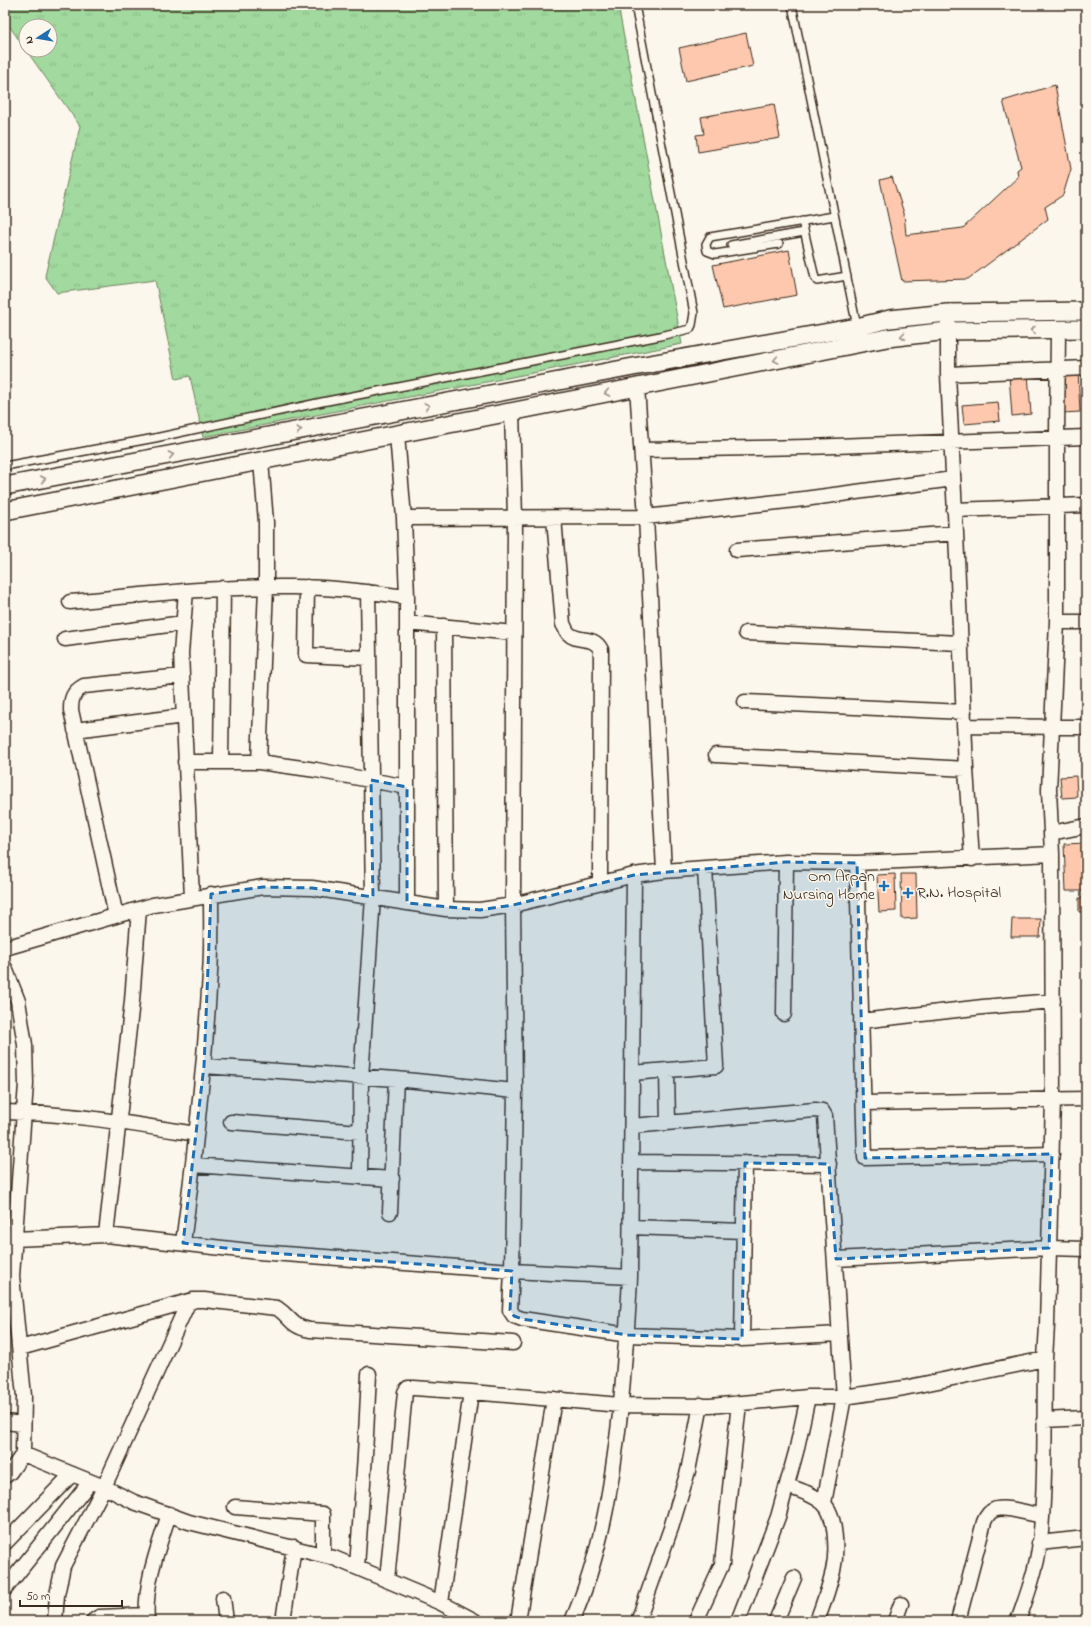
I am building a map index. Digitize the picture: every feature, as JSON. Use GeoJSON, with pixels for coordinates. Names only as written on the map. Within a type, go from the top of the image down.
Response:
{"type":"FeatureCollection","features":[{"type":"Feature","properties":{"kind":"street"},"geometry":{"type":"LineString","coordinates":[[5,486],[857,327],[890,319],[947,313],[1086,311]]}},
{"type":"Feature","properties":{"kind":"street"},"geometry":{"type":"LineString","coordinates":[[947,313],[952,479],[956,533],[966,769],[972,859]]}},
{"type":"Feature","properties":{"kind":"street"},"geometry":{"type":"LineString","coordinates":[[1018,1621],[1040,1543],[1042,1516],[1053,1099],[1052,854],[1049,790],[1057,622],[1058,329]]}},
{"type":"Feature","properties":{"kind":"street"},"geometry":{"type":"LineString","coordinates":[[5,511],[887,338],[948,331],[1086,329]]}},
{"type":"Feature","properties":{"kind":"street"},"geometry":{"type":"LineString","coordinates":[[948,374],[1086,368]]}},
{"type":"Feature","properties":{"kind":"street"},"geometry":{"type":"LineString","coordinates":[[637,387],[646,517],[664,871]]}},
{"type":"Feature","properties":{"kind":"street"},"geometry":{"type":"LineString","coordinates":[[512,412],[515,517],[513,906],[514,1091],[512,1271],[510,1310],[514,1316],[522,1319],[628,1335],[742,1339],[840,1334]]}},
{"type":"Feature","properties":{"kind":"street"},"geometry":{"type":"LineString","coordinates":[[397,434],[404,518],[407,597],[407,903]]}},
{"type":"Feature","properties":{"kind":"street"},"geometry":{"type":"LineString","coordinates":[[642,450],[807,447],[1086,437]]}},
{"type":"Feature","properties":{"kind":"street"},"geometry":{"type":"LineString","coordinates":[[259,762],[266,586],[266,522],[261,461]]}},
{"type":"Feature","properties":{"kind":"street"},"geometry":{"type":"LineString","coordinates":[[404,518],[646,517],[804,499],[952,479]]}},
{"type":"Feature","properties":{"kind":"street"},"geometry":{"type":"LineString","coordinates":[[954,510],[1086,505]]}},
{"type":"Feature","properties":{"kind":"street"},"geometry":{"type":"LineString","coordinates":[[554,518],[563,624],[568,633],[575,637],[591,640],[598,644],[601,650],[600,883]]}},
{"type":"Feature","properties":{"kind":"street"},"geometry":{"type":"LineString","coordinates":[[738,550],[956,533]]}},
{"type":"Feature","properties":{"kind":"street"},"geometry":{"type":"LineString","coordinates":[[70,602],[186,591],[266,586],[307,587],[407,597]]}},
{"type":"Feature","properties":{"kind":"street"},"geometry":{"type":"LineString","coordinates":[[307,587],[306,655],[369,658]]}},
{"type":"Feature","properties":{"kind":"street"},"geometry":{"type":"LineString","coordinates":[[221,762],[223,588]]}},
{"type":"Feature","properties":{"kind":"street"},"geometry":{"type":"LineString","coordinates":[[186,591],[181,653],[192,898]]}},
{"type":"Feature","properties":{"kind":"street"},"geometry":{"type":"LineString","coordinates":[[360,1176],[361,1078],[373,898],[368,592]]}},
{"type":"Feature","properties":{"kind":"street"},"geometry":{"type":"LineString","coordinates":[[1057,622],[1086,622]]}},
{"type":"Feature","properties":{"kind":"street"},"geometry":{"type":"LineString","coordinates":[[65,638],[183,623]]}},
{"type":"Feature","properties":{"kind":"street"},"geometry":{"type":"LineString","coordinates":[[407,623],[514,634]]}},
{"type":"Feature","properties":{"kind":"street"},"geometry":{"type":"LineString","coordinates":[[444,626],[446,909]]}},
{"type":"Feature","properties":{"kind":"street"},"geometry":{"type":"LineString","coordinates":[[746,633],[960,643]]}},
{"type":"Feature","properties":{"kind":"street"},"geometry":{"type":"LineString","coordinates":[[116,916],[75,730],[71,710],[71,700],[75,691],[84,686],[182,676]]}},
{"type":"Feature","properties":{"kind":"street"},"geometry":{"type":"LineString","coordinates":[[745,702],[964,712]]}},
{"type":"Feature","properties":{"kind":"street"},"geometry":{"type":"LineString","coordinates":[[75,730],[184,716]]}},
{"type":"Feature","properties":{"kind":"street"},"geometry":{"type":"LineString","coordinates":[[964,726],[1086,727]]}},
{"type":"Feature","properties":{"kind":"street"},"geometry":{"type":"LineString","coordinates":[[716,755],[966,769]]}},
{"type":"Feature","properties":{"kind":"street"},"geometry":{"type":"LineString","coordinates":[[185,762],[259,762],[316,770],[407,787]]}},
{"type":"Feature","properties":{"kind":"street"},"geometry":{"type":"LineString","coordinates":[[1051,833],[1086,826]]}},
{"type":"Feature","properties":{"kind":"street"},"geometry":{"type":"LineString","coordinates":[[5,948],[139,909],[211,894],[263,887],[312,888],[446,909],[480,910],[513,906],[634,875],[664,871],[786,862],[857,863],[972,859],[1052,854]]}},
{"type":"Feature","properties":{"kind":"street"},"geometry":{"type":"LineString","coordinates":[[784,1014],[786,862]]}},
{"type":"Feature","properties":{"kind":"street"},"geometry":{"type":"LineString","coordinates":[[857,863],[865,1158],[1052,1154]]}},
{"type":"Feature","properties":{"kind":"street"},"geometry":{"type":"LineString","coordinates":[[632,1074],[716,1066],[705,868]]}},
{"type":"Feature","properties":{"kind":"street"},"geometry":{"type":"LineString","coordinates":[[572,1621],[580,1604],[600,1539],[614,1467],[628,1335],[632,1126],[634,875]]}},
{"type":"Feature","properties":{"kind":"street"},"geometry":{"type":"LineString","coordinates":[[183,1243],[204,1066],[210,972],[211,894]]}},
{"type":"Feature","properties":{"kind":"street"},"geometry":{"type":"LineString","coordinates":[[106,1235],[132,1001],[139,909]]}},
{"type":"Feature","properties":{"kind":"street"},"geometry":{"type":"LineString","coordinates":[[5,968],[18,1001],[25,1046],[26,1084],[10,1309],[20,1348],[24,1396],[22,1454],[10,1472],[5,1476]]}},
{"type":"Feature","properties":{"kind":"street"},"geometry":{"type":"LineString","coordinates":[[861,1022],[983,1007],[1053,1001]]}},
{"type":"Feature","properties":{"kind":"street"},"geometry":{"type":"LineString","coordinates":[[204,1066],[396,1080],[514,1091]]}},
{"type":"Feature","properties":{"kind":"street"},"geometry":{"type":"LineString","coordinates":[[667,1071],[668,1123]]}},
{"type":"Feature","properties":{"kind":"street"},"geometry":{"type":"LineString","coordinates":[[390,1212],[396,1080]]}},
{"type":"Feature","properties":{"kind":"street"},"geometry":{"type":"LineString","coordinates":[[864,1104],[1086,1099]]}},
{"type":"Feature","properties":{"kind":"street"},"geometry":{"type":"LineString","coordinates":[[632,1126],[810,1110],[822,1111],[825,1116],[836,1259],[844,1396],[824,1503]]}},
{"type":"Feature","properties":{"kind":"street"},"geometry":{"type":"LineString","coordinates":[[5,1112],[119,1122],[196,1134]]}},
{"type":"Feature","properties":{"kind":"street"},"geometry":{"type":"LineString","coordinates":[[231,1122],[360,1132]]}},
{"type":"Feature","properties":{"kind":"street"},"geometry":{"type":"LineString","coordinates":[[631,1162],[829,1164]]}},
{"type":"Feature","properties":{"kind":"street"},"geometry":{"type":"LineString","coordinates":[[742,1339],[745,1163]]}},
{"type":"Feature","properties":{"kind":"street"},"geometry":{"type":"LineString","coordinates":[[193,1165],[392,1179]]}},
{"type":"Feature","properties":{"kind":"street"},"geometry":{"type":"LineString","coordinates":[[630,1227],[743,1231]]}},
{"type":"Feature","properties":{"kind":"street"},"geometry":{"type":"LineString","coordinates":[[14,1239],[106,1235],[258,1252],[512,1271],[630,1277]]}},
{"type":"Feature","properties":{"kind":"street"},"geometry":{"type":"LineString","coordinates":[[836,1259],[1048,1248],[1086,1249]]}},
{"type":"Feature","properties":{"kind":"street"},"geometry":{"type":"LineString","coordinates":[[20,1348],[195,1300],[277,1308],[286,1314],[292,1323],[299,1328],[310,1330],[513,1343]]}},
{"type":"Feature","properties":{"kind":"street"},"geometry":{"type":"LineString","coordinates":[[55,1621],[57,1595],[63,1566],[104,1487],[188,1303],[195,1300]]}},
{"type":"Feature","properties":{"kind":"street"},"geometry":{"type":"LineString","coordinates":[[386,1580],[405,1392],[408,1388],[620,1405],[710,1406],[808,1397],[844,1396],[904,1388],[1045,1359]]}},
{"type":"Feature","properties":{"kind":"street"},"geometry":{"type":"LineString","coordinates":[[357,1568],[369,1374]]}},
{"type":"Feature","properties":{"kind":"street"},"geometry":{"type":"LineString","coordinates":[[441,1603],[471,1392]]}},
{"type":"Feature","properties":{"kind":"street"},"geometry":{"type":"LineString","coordinates":[[738,1621],[778,1517],[787,1486],[808,1397]]}},
{"type":"Feature","properties":{"kind":"street"},"geometry":{"type":"LineString","coordinates":[[518,1621],[554,1399]]}},
{"type":"Feature","properties":{"kind":"street"},"geometry":{"type":"LineString","coordinates":[[696,1621],[722,1564],[739,1403]]}},
{"type":"Feature","properties":{"kind":"street"},"geometry":{"type":"LineString","coordinates":[[638,1621],[671,1528],[686,1478],[701,1405]]}},
{"type":"Feature","properties":{"kind":"street"},"geometry":{"type":"LineString","coordinates":[[1044,1420],[1086,1418]]}},
{"type":"Feature","properties":{"kind":"street"},"geometry":{"type":"LineString","coordinates":[[5,1422],[23,1424]]}},
{"type":"Feature","properties":{"kind":"street"},"geometry":{"type":"LineString","coordinates":[[22,1454],[104,1487],[134,1502],[189,1522],[323,1555],[441,1603],[469,1620]]}},
{"type":"Feature","properties":{"kind":"street"},"geometry":{"type":"LineString","coordinates":[[5,1543],[72,1474]]}},
{"type":"Feature","properties":{"kind":"street"},"geometry":{"type":"LineString","coordinates":[[5,1589],[90,1482]]}},
{"type":"Feature","properties":{"kind":"street"},"geometry":{"type":"LineString","coordinates":[[787,1486],[811,1495],[824,1503],[831,1516],[835,1538],[833,1569],[825,1601],[817,1621]]}},
{"type":"Feature","properties":{"kind":"street"},"geometry":{"type":"LineString","coordinates":[[235,1507],[323,1514],[323,1555]]}},
{"type":"Feature","properties":{"kind":"street"},"geometry":{"type":"LineString","coordinates":[[958,1621],[984,1522],[988,1514],[1001,1508],[1042,1516]]}},
{"type":"Feature","properties":{"kind":"street"},"geometry":{"type":"LineString","coordinates":[[93,1621],[99,1617],[147,1618],[146,1604],[151,1571],[169,1514]]}},
{"type":"Feature","properties":{"kind":"street"},"geometry":{"type":"LineString","coordinates":[[1040,1543],[1086,1538]]}},
{"type":"Feature","properties":{"kind":"street"},"geometry":{"type":"LineString","coordinates":[[284,1621],[294,1547]]}},
{"type":"Feature","properties":{"kind":"street"},"geometry":{"type":"LineString","coordinates":[[776,1621],[794,1578]]}},
{"type":"Feature","properties":{"kind":"street"},"geometry":{"type":"LineString","coordinates":[[223,1598],[226,1621]]}},
{"type":"Feature","properties":{"kind":"street"},"geometry":{"type":"LineString","coordinates":[[895,1621],[901,1604]]}},
{"type":"Feature","properties":{"kind":"lane"},"geometry":{"type":"LineString","coordinates":[[5,466],[155,438],[322,402],[690,329],[694,313],[635,5]]}},
{"type":"Feature","properties":{"kind":"lane"},"geometry":{"type":"LineString","coordinates":[[792,5],[857,327]]}},
{"type":"Feature","properties":{"kind":"lane"},"geometry":{"type":"LineString","coordinates":[[779,244],[716,254],[706,251],[706,244],[710,237],[834,216]]}},
{"type":"Feature","properties":{"kind":"lane"},"geometry":{"type":"LineString","coordinates":[[802,221],[815,278],[817,281],[847,276]]}},
{"type":"Feature","properties":{"kind":"lane"},"geometry":{"type":"LineString","coordinates":[[731,245],[804,232]]}},
{"type":"Feature","properties":{"kind":"highlighted area"},"geometry":{"type":"Polygon","coordinates":[[[371,780],[407,787],[407,903],[480,910],[513,905],[634,875],[786,862],[857,863],[865,1158],[1052,1154],[1049,1248],[836,1259],[829,1164],[745,1163],[742,1339],[628,1335],[522,1319],[514,1316],[510,1310],[512,1271],[258,1252],[183,1243],[204,1066],[211,894],[263,887],[312,888],[373,897],[371,780]]]}},
{"type":"Feature","properties":{"kind":"green space"},"geometry":{"type":"Polygon","coordinates":[[[5,5],[618,5],[682,344],[203,437],[190,376],[176,379],[155,280],[57,293],[45,276],[80,126],[32,58],[58,58],[58,18],[18,18],[18,39],[5,20],[5,5]]]}},
{"type":"Feature","properties":{"kind":"building"},"geometry":{"type":"Polygon","coordinates":[[[746,33],[753,66],[686,81],[679,48],[746,33]]]}},
{"type":"Feature","properties":{"kind":"building"},"geometry":{"type":"Polygon","coordinates":[[[1055,85],[1071,169],[1063,195],[1045,207],[1048,219],[968,279],[902,281],[880,180],[892,177],[904,213],[906,235],[963,228],[1018,177],[1017,170],[1021,167],[1003,101],[1055,85]]]}},
{"type":"Feature","properties":{"kind":"building"},"geometry":{"type":"Polygon","coordinates":[[[774,104],[780,138],[698,152],[696,135],[704,134],[701,117],[774,104]]]}},
{"type":"Feature","properties":{"kind":"building"},"geometry":{"type":"Polygon","coordinates":[[[789,250],[797,295],[723,309],[713,265],[789,250]]]}},
{"type":"Feature","properties":{"kind":"building"},"geometry":{"type":"Polygon","coordinates":[[[1078,370],[1080,412],[1063,413],[1060,371],[1078,370]]]}},
{"type":"Feature","properties":{"kind":"building"},"geometry":{"type":"Polygon","coordinates":[[[1028,373],[1031,414],[1012,416],[1009,375],[1028,373]]]}},
{"type":"Feature","properties":{"kind":"building"},"geometry":{"type":"Polygon","coordinates":[[[998,402],[1000,421],[964,424],[962,405],[998,402]]]}},
{"type":"Feature","properties":{"kind":"building"},"geometry":{"type":"Polygon","coordinates":[[[1076,776],[1077,797],[1062,798],[1060,777],[1076,776]]]}},
{"type":"Feature","properties":{"kind":"building"},"geometry":{"type":"Polygon","coordinates":[[[1086,843],[1086,891],[1066,891],[1064,844],[1086,843]]]}},
{"type":"Feature","properties":{"kind":"building"},"geometry":{"type":"Polygon","coordinates":[[[895,874],[896,911],[879,912],[877,875],[895,874]]]}},
{"type":"Feature","properties":{"kind":"building"},"geometry":{"type":"Polygon","coordinates":[[[901,874],[916,874],[917,918],[902,919],[901,874]]]}},
{"type":"Feature","properties":{"kind":"building"},"geometry":{"type":"Polygon","coordinates":[[[1079,898],[1086,898],[1086,912],[1079,912],[1079,898]]]}},
{"type":"Feature","properties":{"kind":"building"},"geometry":{"type":"Polygon","coordinates":[[[1012,919],[1041,919],[1040,937],[1011,937],[1012,919]]]}},
{"type":"Feature","properties":{"kind":"place","name":"Om Arpan Nursing Home"},"geometry":{"type":"Point","coordinates":[884,886]}},
{"type":"Feature","properties":{"kind":"place","name":"R.N. Hospital"},"geometry":{"type":"Point","coordinates":[908,893]}}]}
